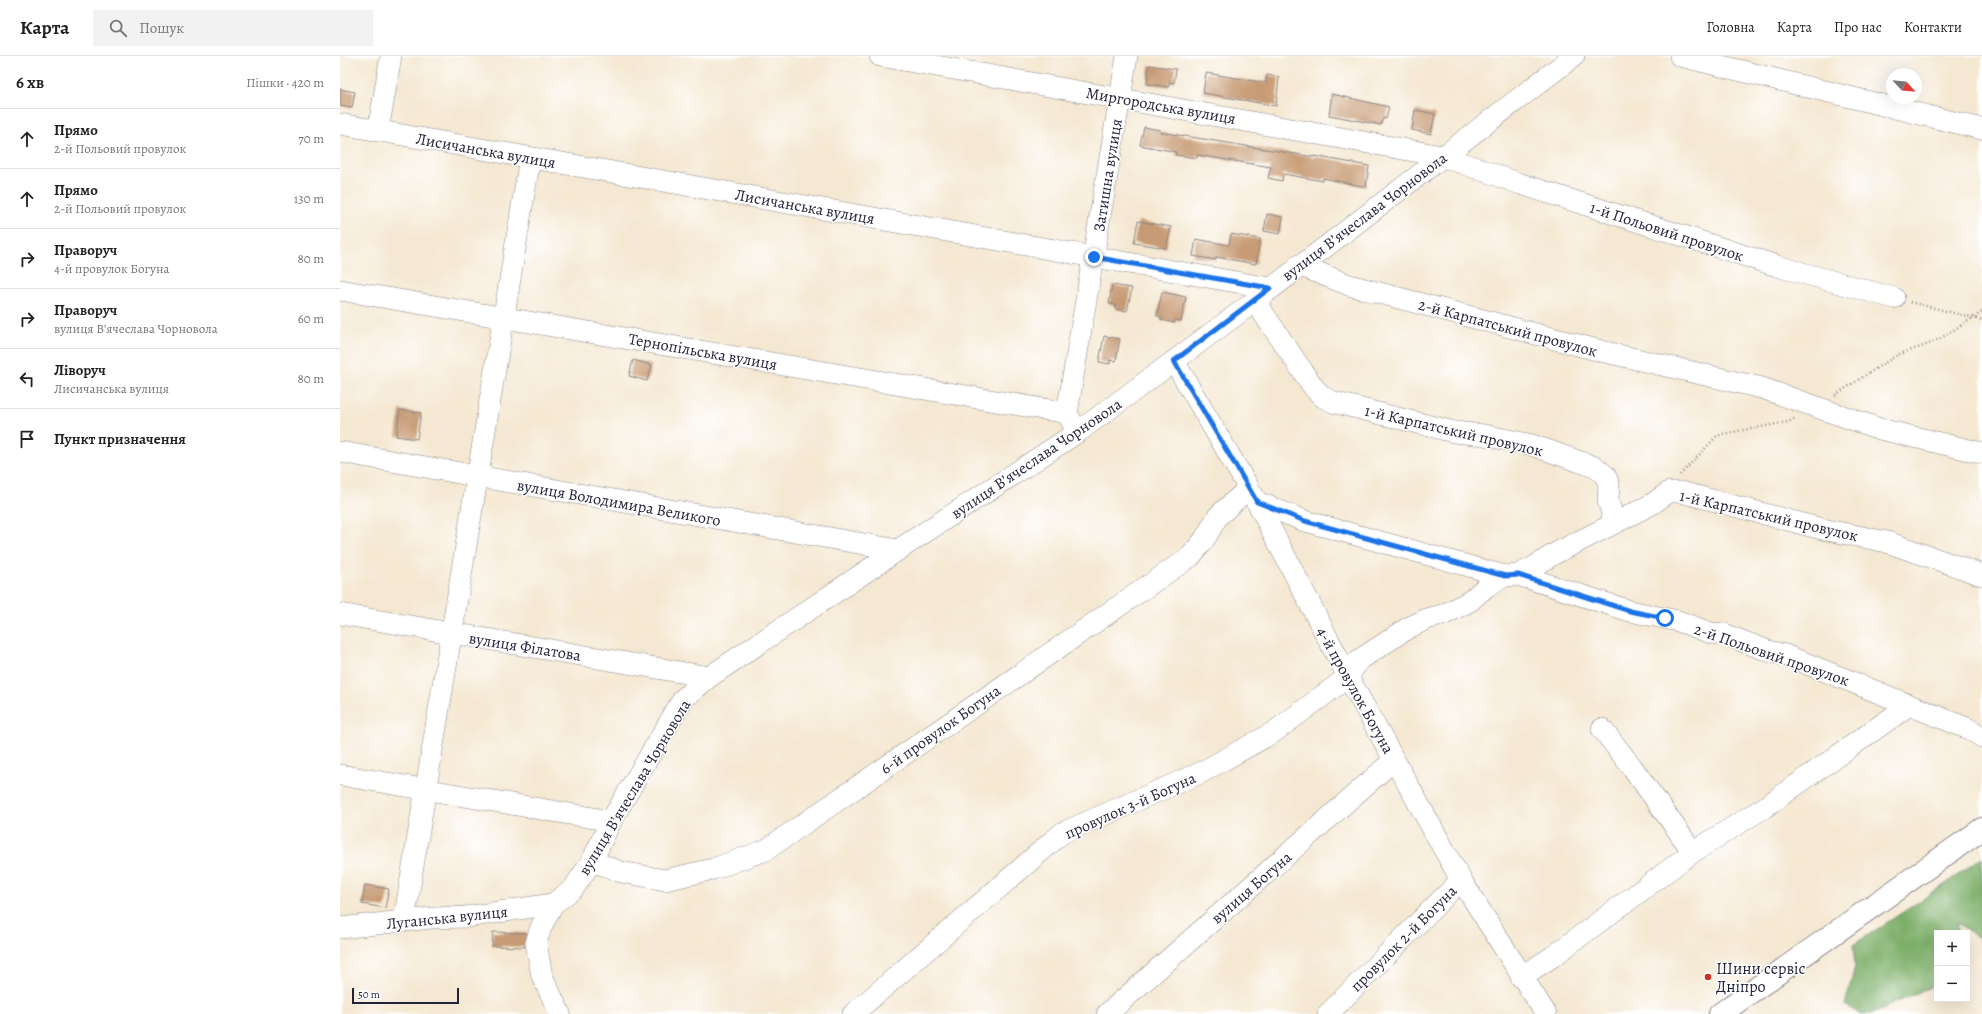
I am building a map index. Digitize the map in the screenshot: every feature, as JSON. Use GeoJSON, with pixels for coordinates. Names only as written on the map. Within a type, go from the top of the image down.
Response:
{"type":"FeatureCollection","features":[{"type":"Feature","properties":{"kind":"main road"},"geometry":{"type":"LineString","coordinates":[[1720,1014],[1982,829]]}},
{"type":"Feature","properties":{"kind":"street"},"geometry":{"type":"LineString","coordinates":[[378,131],[391,56]]}},
{"type":"Feature","properties":{"kind":"street","name":"Миргородська вулиця"},"geometry":{"type":"LineString","coordinates":[[880,56],[1120,97],[1442,156]]}},
{"type":"Feature","properties":{"kind":"street","name":"Затишна вулиця"},"geometry":{"type":"LineString","coordinates":[[1066,413],[1094,257],[1127,56]]}},
{"type":"Feature","properties":{"kind":"street","name":"вулиця Вʼячеслава Чорновола"},"geometry":{"type":"LineString","coordinates":[[553,904],[573,889],[592,861],[611,821],[683,700],[709,677],[898,550],[1078,432],[1174,361],[1574,56]]}},
{"type":"Feature","properties":{"kind":"street"},"geometry":{"type":"LineString","coordinates":[[1680,56],[1982,129]]}},
{"type":"Feature","properties":{"kind":"street","name":"Лисичанська вулиця"},"geometry":{"type":"LineString","coordinates":[[340,124],[1094,257],[1262,294]]}},
{"type":"Feature","properties":{"kind":"street","name":"1-й Польовий провулок"},"geometry":{"type":"LineString","coordinates":[[1442,156],[1514,181],[1776,266],[1894,298]]}},
{"type":"Feature","properties":{"kind":"street"},"geometry":{"type":"LineString","coordinates":[[404,921],[530,158]]}},
{"type":"Feature","properties":{"kind":"street","name":"2-й Карпатський провулок"},"geometry":{"type":"LineString","coordinates":[[1299,265],[1349,285],[1601,352],[1762,388],[1880,429],[1982,453]]}},
{"type":"Feature","properties":{"kind":"street","name":"Тернопільська вулиця"},"geometry":{"type":"LineString","coordinates":[[340,290],[1066,413]]}},
{"type":"Feature","properties":{"kind":"street","name":"1-й Карпатський провулок"},"geometry":{"type":"LineString","coordinates":[[1262,294],[1314,388],[1323,397],[1340,404],[1454,432],[1532,445],[1596,467],[1605,475],[1609,484],[1608,501],[1612,514],[1617,522],[1652,504],[1669,492],[1681,492],[1829,530],[1887,542],[1982,575]]}},
{"type":"Feature","properties":{"kind":"street","name":"4-й провулок Богуна"},"geometry":{"type":"LineString","coordinates":[[1174,361],[1253,496],[1348,677],[1462,880],[1521,977],[1546,1014]]}},
{"type":"Feature","properties":{"kind":"street"},"geometry":{"type":"LineString","coordinates":[[1066,413],[1078,432]]}},
{"type":"Feature","properties":{"kind":"street","name":"вулиця Володимира Великого"},"geometry":{"type":"LineString","coordinates":[[340,452],[898,550]]}},
{"type":"Feature","properties":{"kind":"street","name":"2-й Польовий провулок"},"geometry":{"type":"LineString","coordinates":[[1253,496],[1305,521],[1511,575],[1630,611],[1678,621],[1711,633],[1724,634],[1768,651],[1785,655],[1890,697],[1908,706],[1969,730],[1982,737]]}},
{"type":"Feature","properties":{"kind":"street","name":"6-й провулок Богуна"},"geometry":{"type":"LineString","coordinates":[[592,861],[621,872],[665,880],[713,869],[766,850],[1191,556],[1204,540],[1218,516],[1253,496]]}},
{"type":"Feature","properties":{"kind":"street"},"geometry":{"type":"LineString","coordinates":[[1348,677],[1359,660],[1408,628],[1427,619],[1445,614],[1470,601],[1487,586],[1617,522]]}},
{"type":"Feature","properties":{"kind":"street","name":"вулиця Філатова"},"geometry":{"type":"LineString","coordinates":[[340,614],[709,677]]}},
{"type":"Feature","properties":{"kind":"street","name":"провулок 3-й Богуна"},"geometry":{"type":"LineString","coordinates":[[853,1014],[1062,833],[1202,772],[1274,732],[1348,677]]}},
{"type":"Feature","properties":{"kind":"street"},"geometry":{"type":"LineString","coordinates":[[1521,977],[1558,952],[1693,852],[1765,807],[1908,706]]}},
{"type":"Feature","properties":{"kind":"street"},"geometry":{"type":"LineString","coordinates":[[1602,729],[1693,852]]}},
{"type":"Feature","properties":{"kind":"street","name":"вулиця Богуна"},"geometry":{"type":"LineString","coordinates":[[1107,1014],[1394,760]]}},
{"type":"Feature","properties":{"kind":"street"},"geometry":{"type":"LineString","coordinates":[[340,775],[611,821]]}},
{"type":"Feature","properties":{"kind":"street","name":"провулок 2-й Богуна"},"geometry":{"type":"LineString","coordinates":[[1328,1014],[1462,880]]}},
{"type":"Feature","properties":{"kind":"street"},"geometry":{"type":"LineString","coordinates":[[553,904],[541,927],[536,943],[542,976],[560,1014]]}},
{"type":"Feature","properties":{"kind":"street","name":"Луганська вулиця"},"geometry":{"type":"LineString","coordinates":[[340,928],[404,921],[466,917],[553,904]]}},
{"type":"Feature","properties":{"kind":"path"},"geometry":{"type":"LineString","coordinates":[[1894,298],[1982,320]]}},
{"type":"Feature","properties":{"kind":"path"},"geometry":{"type":"LineString","coordinates":[[1669,492],[1686,467],[1716,437],[1722,434],[1788,422],[1818,408],[1847,386],[1897,355],[1929,344],[1982,312]]}},
{"type":"Feature","properties":{"kind":"green space"},"geometry":{"type":"Polygon","coordinates":[[[1982,857],[1982,940],[1970,932],[1970,930],[1967,930],[1957,923],[1958,930],[1934,930],[1934,985],[1871,1014],[1860,1014],[1845,1005],[1855,966],[1853,945],[1947,883],[1982,857]]]}},
{"type":"Feature","properties":{"kind":"building"},"geometry":{"type":"Polygon","coordinates":[[[1149,65],[1176,69],[1174,83],[1169,82],[1169,87],[1147,84],[1149,65]]]}},
{"type":"Feature","properties":{"kind":"building"},"geometry":{"type":"Polygon","coordinates":[[[1206,73],[1266,83],[1267,75],[1279,77],[1276,106],[1203,93],[1206,73]]]}},
{"type":"Feature","properties":{"kind":"building"},"geometry":{"type":"Polygon","coordinates":[[[340,89],[355,92],[352,108],[340,106],[340,89]]]}},
{"type":"Feature","properties":{"kind":"building"},"geometry":{"type":"Polygon","coordinates":[[[1332,94],[1389,107],[1386,119],[1383,118],[1381,125],[1329,115],[1332,94]]]}},
{"type":"Feature","properties":{"kind":"building"},"geometry":{"type":"Polygon","coordinates":[[[1415,110],[1435,114],[1431,134],[1412,130],[1415,110]]]}},
{"type":"Feature","properties":{"kind":"building"},"geometry":{"type":"Polygon","coordinates":[[[1144,127],[1160,130],[1160,132],[1369,166],[1366,187],[1323,178],[1323,181],[1283,174],[1282,181],[1268,178],[1271,167],[1197,155],[1197,158],[1175,155],[1176,152],[1140,145],[1144,127]]]}},
{"type":"Feature","properties":{"kind":"building"},"geometry":{"type":"Polygon","coordinates":[[[1267,214],[1283,217],[1280,234],[1264,231],[1267,214]]]}},
{"type":"Feature","properties":{"kind":"building"},"geometry":{"type":"Polygon","coordinates":[[[1138,221],[1171,227],[1166,248],[1134,243],[1138,221]]]}},
{"type":"Feature","properties":{"kind":"building"},"geometry":{"type":"Polygon","coordinates":[[[1231,234],[1260,239],[1256,264],[1216,257],[1216,260],[1193,256],[1196,239],[1229,245],[1231,234]]]}},
{"type":"Feature","properties":{"kind":"building"},"geometry":{"type":"Polygon","coordinates":[[[1112,285],[1132,288],[1127,311],[1115,309],[1116,305],[1109,304],[1112,285]]]}},
{"type":"Feature","properties":{"kind":"building"},"geometry":{"type":"Polygon","coordinates":[[[1162,292],[1186,297],[1181,321],[1175,320],[1175,323],[1161,320],[1161,317],[1157,316],[1162,292]]]}},
{"type":"Feature","properties":{"kind":"building"},"geometry":{"type":"Polygon","coordinates":[[[1104,336],[1120,339],[1116,361],[1110,360],[1110,364],[1099,362],[1104,336]]]}},
{"type":"Feature","properties":{"kind":"building"},"geometry":{"type":"Polygon","coordinates":[[[633,360],[652,365],[647,381],[629,376],[633,360]]]}},
{"type":"Feature","properties":{"kind":"building"},"geometry":{"type":"Polygon","coordinates":[[[400,410],[421,413],[417,439],[396,436],[400,410]]]}},
{"type":"Feature","properties":{"kind":"building"},"geometry":{"type":"Polygon","coordinates":[[[365,885],[389,889],[385,908],[362,904],[365,885]]]}},
{"type":"Feature","properties":{"kind":"building"},"geometry":{"type":"Polygon","coordinates":[[[493,932],[527,933],[525,947],[492,946],[493,932]]]}},
{"type":"Feature","properties":{"kind":"place","name":"Шини сервіс Дніпро"},"geometry":{"type":"Point","coordinates":[1708,977]}},
{"type":"Feature","properties":{"kind":"route"},"geometry":{"type":"LineString","coordinates":[[1094,257],[1270,288],[1255,301],[1174,361],[1257,502],[1305,521],[1505,576],[1518,575],[1528,580],[1547,584],[1630,611],[1665,618]]}}]}
